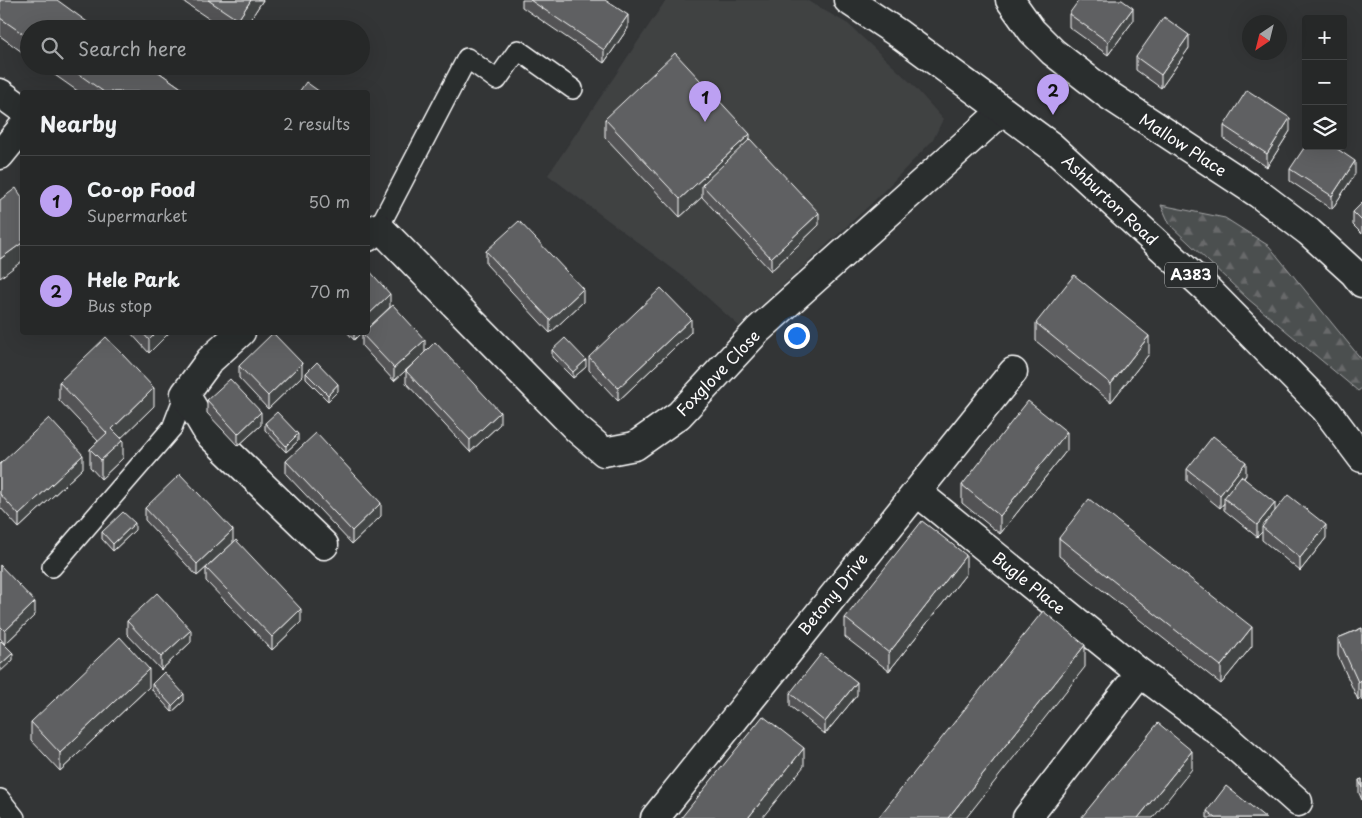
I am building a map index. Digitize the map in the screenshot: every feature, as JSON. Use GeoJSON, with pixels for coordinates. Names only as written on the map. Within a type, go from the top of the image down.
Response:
{"type":"FeatureCollection","features":[{"type":"Feature","properties":{"kind":"street","name":"Ashburton Road"},"geometry":{"type":"LineString","coordinates":[[848,0],[899,34],[1051,146],[1209,291],[1326,410],[1362,458]]}},
{"type":"Feature","properties":{"kind":"street","name":"Mallow Place"},"geometry":{"type":"LineString","coordinates":[[1010,0],[1032,31],[1053,52],[1107,94],[1259,194],[1309,232],[1354,273],[1362,283]]}},
{"type":"Feature","properties":{"kind":"street"},"geometry":{"type":"LineString","coordinates":[[0,93],[20,108]]}},
{"type":"Feature","properties":{"kind":"street","name":"Foxglove Close"},"geometry":{"type":"LineString","coordinates":[[373,232],[577,429],[604,452],[636,446],[679,415],[758,330],[1002,110]]}},
{"type":"Feature","properties":{"kind":"street"},"geometry":{"type":"LineString","coordinates":[[0,155],[20,130]]}},
{"type":"Feature","properties":{"kind":"street"},"geometry":{"type":"LineString","coordinates":[[238,335],[210,360],[185,394],[208,433],[324,545]]}},
{"type":"Feature","properties":{"kind":"street","name":"Betony Drive"},"geometry":{"type":"LineString","coordinates":[[655,818],[1013,372]]}},
{"type":"Feature","properties":{"kind":"street","name":"Bugle Place"},"geometry":{"type":"LineString","coordinates":[[916,492],[1140,673],[1216,730],[1298,802]]}},
{"type":"Feature","properties":{"kind":"street"},"geometry":{"type":"LineString","coordinates":[[1026,818],[1140,673]]}},
{"type":"Feature","properties":{"kind":"lane"},"geometry":{"type":"LineString","coordinates":[[373,232],[466,58],[497,80],[518,50],[573,89]]}},
{"type":"Feature","properties":{"kind":"lane"},"geometry":{"type":"LineString","coordinates":[[52,567],[172,428],[185,394]]}},
{"type":"Feature","properties":{"kind":"lane"},"geometry":{"type":"LineString","coordinates":[[0,799],[15,818]]}},
{"type":"Feature","properties":{"kind":"shaded area"},"geometry":{"type":"Polygon","coordinates":[[[666,0],[806,0],[848,24],[911,83],[943,119],[933,140],[871,204],[739,326],[689,281],[548,175],[666,0]]]}},
{"type":"Feature","properties":{"kind":"green space"},"geometry":{"type":"Polygon","coordinates":[[[1161,205],[1225,218],[1269,246],[1362,360],[1362,388],[1358,391],[1248,299],[1170,225],[1161,205]]]}},
{"type":"Feature","properties":{"kind":"building"},"geometry":{"type":"Polygon","coordinates":[[[0,0],[57,0],[85,20],[20,20],[20,32],[0,18],[0,0]]]}},
{"type":"Feature","properties":{"kind":"building"},"geometry":{"type":"Polygon","coordinates":[[[208,0],[251,0],[238,20],[208,0]]]}},
{"type":"Feature","properties":{"kind":"building"},"geometry":{"type":"Polygon","coordinates":[[[530,0],[605,0],[628,15],[604,50],[530,0]]]}},
{"type":"Feature","properties":{"kind":"building"},"geometry":{"type":"Polygon","coordinates":[[[1079,0],[1122,0],[1133,8],[1108,42],[1069,14],[1079,0]]]}},
{"type":"Feature","properties":{"kind":"building"},"geometry":{"type":"Polygon","coordinates":[[[1164,17],[1189,35],[1161,75],[1136,57],[1164,17]]]}},
{"type":"Feature","properties":{"kind":"building"},"geometry":{"type":"Polygon","coordinates":[[[675,53],[750,134],[680,199],[605,119],[675,53]]]}},
{"type":"Feature","properties":{"kind":"building"},"geometry":{"type":"Polygon","coordinates":[[[80,75],[163,75],[184,90],[101,90],[80,75]]]}},
{"type":"Feature","properties":{"kind":"building"},"geometry":{"type":"Polygon","coordinates":[[[306,82],[317,90],[300,90],[306,82]]]}},
{"type":"Feature","properties":{"kind":"building"},"geometry":{"type":"Polygon","coordinates":[[[1247,90],[1290,118],[1267,154],[1224,126],[1247,90]]]}},
{"type":"Feature","properties":{"kind":"building"},"geometry":{"type":"Polygon","coordinates":[[[750,139],[819,213],[771,258],[702,185],[750,139]]]}},
{"type":"Feature","properties":{"kind":"building"},"geometry":{"type":"Polygon","coordinates":[[[1303,150],[1339,150],[1355,161],[1332,196],[1290,169],[1303,150]]]}},
{"type":"Feature","properties":{"kind":"building"},"geometry":{"type":"Polygon","coordinates":[[[16,188],[20,194],[20,244],[0,259],[0,200],[16,188]]]}},
{"type":"Feature","properties":{"kind":"building"},"geometry":{"type":"Polygon","coordinates":[[[1362,203],[1362,221],[1353,212],[1362,203]]]}},
{"type":"Feature","properties":{"kind":"building"},"geometry":{"type":"Polygon","coordinates":[[[519,221],[583,289],[550,320],[486,251],[519,221]]]}},
{"type":"Feature","properties":{"kind":"building"},"geometry":{"type":"Polygon","coordinates":[[[370,271],[390,294],[370,313],[370,271]]]}},
{"type":"Feature","properties":{"kind":"building"},"geometry":{"type":"Polygon","coordinates":[[[1074,275],[1149,336],[1111,384],[1036,323],[1074,275]]]}},
{"type":"Feature","properties":{"kind":"building"},"geometry":{"type":"Polygon","coordinates":[[[661,288],[691,319],[618,388],[589,357],[661,288]]]}},
{"type":"Feature","properties":{"kind":"building"},"geometry":{"type":"Polygon","coordinates":[[[393,305],[425,340],[394,368],[363,335],[370,335],[370,326],[393,305]]]}},
{"type":"Feature","properties":{"kind":"building"},"geometry":{"type":"Polygon","coordinates":[[[145,335],[154,335],[149,340],[145,335]]]}},
{"type":"Feature","properties":{"kind":"building"},"geometry":{"type":"Polygon","coordinates":[[[271,335],[275,335],[302,363],[268,396],[239,366],[271,335]]]}},
{"type":"Feature","properties":{"kind":"building"},"geometry":{"type":"Polygon","coordinates":[[[106,337],[154,388],[112,429],[123,440],[101,460],[90,449],[107,433],[59,382],[106,337]]]}},
{"type":"Feature","properties":{"kind":"building"},"geometry":{"type":"Polygon","coordinates":[[[565,338],[586,360],[573,372],[552,350],[565,338]]]}},
{"type":"Feature","properties":{"kind":"building"},"geometry":{"type":"Polygon","coordinates":[[[435,342],[500,412],[470,440],[406,371],[435,342]]]}},
{"type":"Feature","properties":{"kind":"building"},"geometry":{"type":"Polygon","coordinates":[[[317,362],[338,384],[328,395],[306,373],[317,362]]]}},
{"type":"Feature","properties":{"kind":"building"},"geometry":{"type":"Polygon","coordinates":[[[230,379],[261,412],[238,434],[207,400],[230,379]]]}},
{"type":"Feature","properties":{"kind":"building"},"geometry":{"type":"Polygon","coordinates":[[[1028,401],[1067,432],[1000,516],[962,485],[1028,401]]]}},
{"type":"Feature","properties":{"kind":"building"},"geometry":{"type":"Polygon","coordinates":[[[277,412],[298,434],[286,446],[265,423],[277,412]]]}},
{"type":"Feature","properties":{"kind":"building"},"geometry":{"type":"Polygon","coordinates":[[[49,418],[83,455],[19,515],[0,494],[0,464],[49,418]]]}},
{"type":"Feature","properties":{"kind":"building"},"geometry":{"type":"Polygon","coordinates":[[[316,433],[381,503],[352,531],[286,461],[316,433]]]}},
{"type":"Feature","properties":{"kind":"building"},"geometry":{"type":"Polygon","coordinates":[[[1213,436],[1246,462],[1220,495],[1187,469],[1213,436]]]}},
{"type":"Feature","properties":{"kind":"building"},"geometry":{"type":"Polygon","coordinates":[[[180,474],[233,530],[197,564],[145,508],[180,474]]]}},
{"type":"Feature","properties":{"kind":"building"},"geometry":{"type":"Polygon","coordinates":[[[1241,476],[1275,503],[1257,525],[1224,498],[1241,476]]]}},
{"type":"Feature","properties":{"kind":"building"},"geometry":{"type":"Polygon","coordinates":[[[1288,495],[1326,525],[1300,558],[1262,527],[1288,495]]]}},
{"type":"Feature","properties":{"kind":"building"},"geometry":{"type":"Polygon","coordinates":[[[1089,499],[1252,627],[1221,666],[1059,538],[1089,499]]]}},
{"type":"Feature","properties":{"kind":"building"},"geometry":{"type":"Polygon","coordinates":[[[123,512],[135,523],[113,544],[102,532],[123,512]]]}},
{"type":"Feature","properties":{"kind":"building"},"geometry":{"type":"Polygon","coordinates":[[[922,521],[966,555],[889,653],[845,618],[922,521]]]}},
{"type":"Feature","properties":{"kind":"building"},"geometry":{"type":"Polygon","coordinates":[[[236,540],[301,609],[272,637],[206,568],[236,540]]]}},
{"type":"Feature","properties":{"kind":"building"},"geometry":{"type":"Polygon","coordinates":[[[0,565],[35,602],[5,631],[0,626],[0,565]]]}},
{"type":"Feature","properties":{"kind":"building"},"geometry":{"type":"Polygon","coordinates":[[[157,593],[191,630],[161,657],[127,621],[157,593]]]}},
{"type":"Feature","properties":{"kind":"building"},"geometry":{"type":"Polygon","coordinates":[[[1043,611],[1085,645],[948,818],[878,818],[1043,611]]]}},
{"type":"Feature","properties":{"kind":"building"},"geometry":{"type":"Polygon","coordinates":[[[1362,628],[1362,682],[1361,680],[1358,682],[1338,638],[1362,628]]]}},
{"type":"Feature","properties":{"kind":"building"},"geometry":{"type":"Polygon","coordinates":[[[120,637],[149,669],[60,753],[31,722],[120,637]]]}},
{"type":"Feature","properties":{"kind":"building"},"geometry":{"type":"Polygon","coordinates":[[[0,642],[13,653],[0,665],[0,642]]]}},
{"type":"Feature","properties":{"kind":"building"},"geometry":{"type":"Polygon","coordinates":[[[821,654],[857,682],[825,722],[790,693],[821,654]]]}},
{"type":"Feature","properties":{"kind":"building"},"geometry":{"type":"Polygon","coordinates":[[[164,672],[184,694],[172,706],[152,684],[164,672]]]}},
{"type":"Feature","properties":{"kind":"building"},"geometry":{"type":"Polygon","coordinates":[[[763,716],[804,748],[748,818],[681,818],[763,716]]]}},
{"type":"Feature","properties":{"kind":"building"},"geometry":{"type":"Polygon","coordinates":[[[1158,723],[1192,751],[1138,818],[1081,818],[1158,723]]]}},
{"type":"Feature","properties":{"kind":"building"},"geometry":{"type":"Polygon","coordinates":[[[1226,786],[1266,818],[1216,818],[1207,811],[1226,786]]]}},
{"type":"Feature","properties":{"kind":"place","name":"Hele Park"},"geometry":{"type":"Point","coordinates":[1053,115]}},
{"type":"Feature","properties":{"kind":"place","name":"Co-op Food"},"geometry":{"type":"Point","coordinates":[705,122]}}]}
